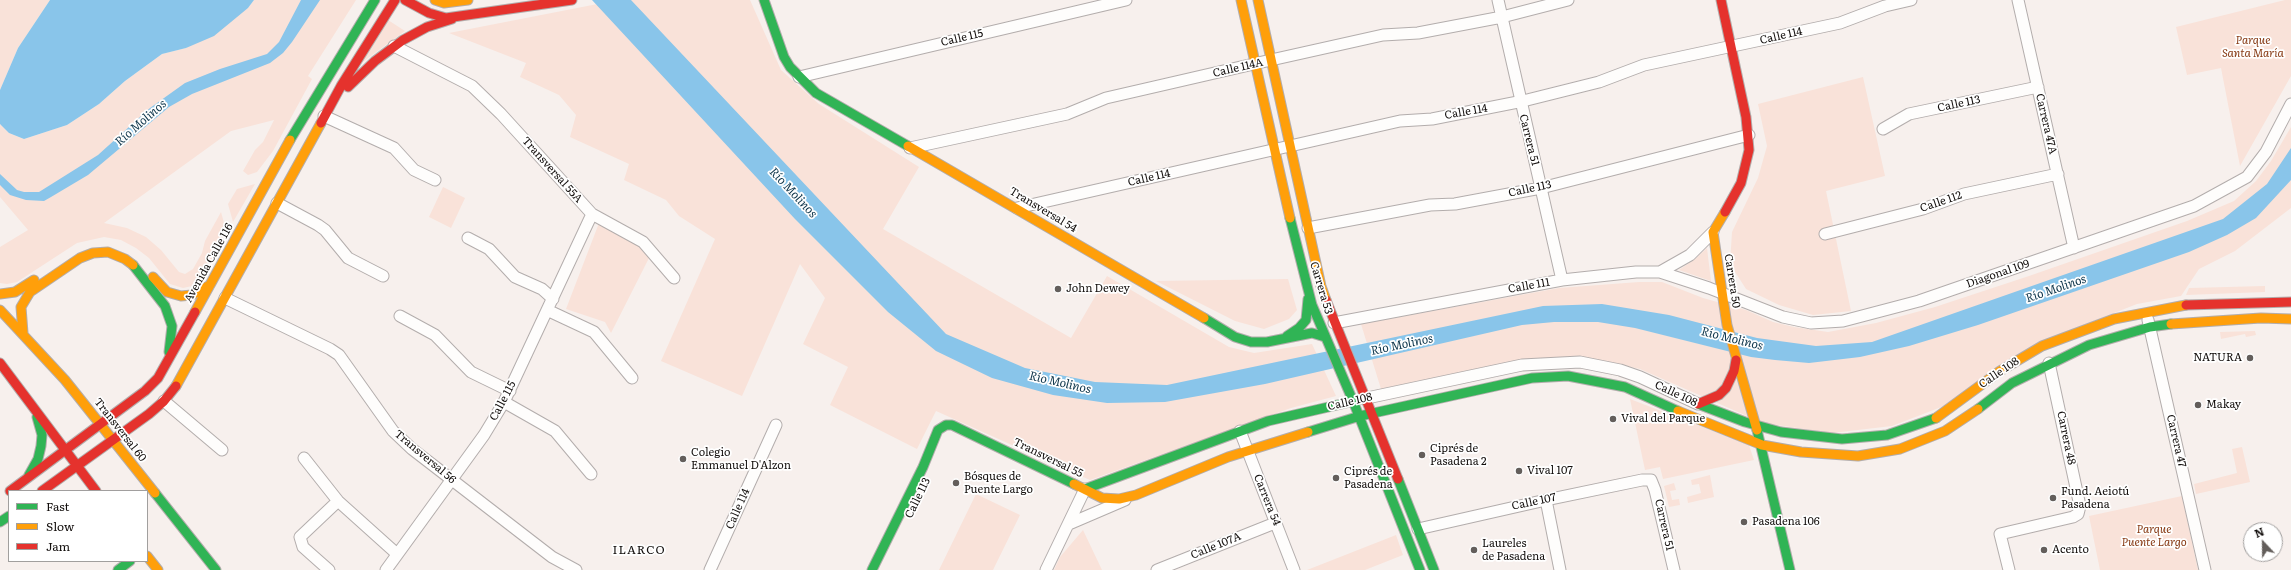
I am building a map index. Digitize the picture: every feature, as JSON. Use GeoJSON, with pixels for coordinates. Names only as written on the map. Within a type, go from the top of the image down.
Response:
{"type":"FeatureCollection","features":[{"type":"Feature","properties":{"kind":"street","name":"Avenida Calle 116"},"geometry":{"type":"LineString","coordinates":[[12,490],[148,388],[166,364],[288,143],[336,60],[375,0]]}},
{"type":"Feature","properties":{"kind":"street"},"geometry":{"type":"LineString","coordinates":[[46,488],[164,401],[178,384],[324,116],[395,0]]}},
{"type":"Feature","properties":{"kind":"street"},"geometry":{"type":"LineString","coordinates":[[405,0],[438,17],[457,18]]}},
{"type":"Feature","properties":{"kind":"street"},"geometry":{"type":"LineString","coordinates":[[435,0],[444,3],[468,0]]}},
{"type":"Feature","properties":{"kind":"street"},"geometry":{"type":"LineString","coordinates":[[324,116],[356,78],[394,46],[427,27],[457,18],[572,0]]}},
{"type":"Feature","properties":{"kind":"street","name":"Transversal 54"},"geometry":{"type":"LineString","coordinates":[[760,0],[765,4],[784,57],[799,77],[816,92],[910,148],[1017,208],[1235,338],[1251,342],[1267,342],[1312,333],[1327,340]]}},
{"type":"Feature","properties":{"kind":"street","name":"Calle 115"},"geometry":{"type":"LineString","coordinates":[[799,77],[1126,0]]}},
{"type":"Feature","properties":{"kind":"street","name":"Carrera 53"},"geometry":{"type":"LineString","coordinates":[[1241,0],[1274,149],[1308,291],[1327,340],[1354,401],[1420,570]]}},
{"type":"Feature","properties":{"kind":"street","name":"Carrera 53"},"geometry":{"type":"LineString","coordinates":[[1258,0],[1322,286],[1340,338],[1367,398],[1434,570]]}},
{"type":"Feature","properties":{"kind":"street","name":"Carrera 51"},"geometry":{"type":"LineString","coordinates":[[1498,0],[1520,102],[1562,280]]}},
{"type":"Feature","properties":{"kind":"street","name":"Calle 114A"},"geometry":{"type":"LineString","coordinates":[[910,148],[1067,114],[1106,98],[1271,60],[1383,35],[1418,33],[1502,17],[1568,0]]}},
{"type":"Feature","properties":{"kind":"street"},"geometry":{"type":"LineString","coordinates":[[1713,232],[1740,184],[1749,150],[1749,134],[1721,0]]}},
{"type":"Feature","properties":{"kind":"street","name":"Calle 114"},"geometry":{"type":"LineString","coordinates":[[1017,208],[1400,121],[1432,119],[1520,102],[1599,82],[1644,65],[1840,23],[1885,6],[1911,0]]}},
{"type":"Feature","properties":{"kind":"street","name":"Carrera 47A"},"geometry":{"type":"LineString","coordinates":[[2018,0],[2074,248]]}},
{"type":"Feature","properties":{"kind":"street","name":"Transversal 55A"},"geometry":{"type":"LineString","coordinates":[[411,35],[416,50],[429,64]]}},
{"type":"Feature","properties":{"kind":"street","name":"Transversal 55A"},"geometry":{"type":"LineString","coordinates":[[394,46],[476,89],[501,114],[592,214],[643,242],[674,278]]}},
{"type":"Feature","properties":{"kind":"street","name":"Calle 113"},"geometry":{"type":"LineString","coordinates":[[1883,129],[1909,114],[2038,87]]}},
{"type":"Feature","properties":{"kind":"street","name":"Diagonal 109"},"geometry":{"type":"LineString","coordinates":[[1660,272],[1722,293],[1783,317],[1825,324],[1843,321],[1919,301],[2194,206],[2247,177],[2266,152],[2291,104]]}},
{"type":"Feature","properties":{"kind":"street"},"geometry":{"type":"LineString","coordinates":[[324,116],[394,148],[414,170],[435,180]]}},
{"type":"Feature","properties":{"kind":"street","name":"Calle 113"},"geometry":{"type":"LineString","coordinates":[[1308,228],[1430,205],[1455,204],[1541,188],[1749,134]]}},
{"type":"Feature","properties":{"kind":"street","name":"Calle 112"},"geometry":{"type":"LineString","coordinates":[[1825,234],[1923,209],[1964,194],[2058,174]]}},
{"type":"Feature","properties":{"kind":"street"},"geometry":{"type":"LineString","coordinates":[[277,203],[318,225],[325,230],[348,258],[383,276]]}},
{"type":"Feature","properties":{"kind":"street","name":"Calle 115"},"geometry":{"type":"LineString","coordinates":[[386,570],[484,435],[504,402],[592,214]]}},
{"type":"Feature","properties":{"kind":"street","name":"Calle 111"},"geometry":{"type":"LineString","coordinates":[[1334,322],[1562,280],[1636,272],[1660,272],[1690,255],[1704,243],[1713,232]]}},
{"type":"Feature","properties":{"kind":"street","name":"Carrera 50"},"geometry":{"type":"LineString","coordinates":[[1713,232],[1727,325],[1735,357],[1762,445],[1790,570]]}},
{"type":"Feature","properties":{"kind":"street"},"geometry":{"type":"LineString","coordinates":[[468,238],[489,249],[515,277],[542,289],[553,298]]}},
{"type":"Feature","properties":{"kind":"street"},"geometry":{"type":"LineString","coordinates":[[0,294],[9,294],[20,289],[77,251],[100,246],[115,248],[135,257],[162,288],[174,294],[192,295],[210,285]]}},
{"type":"Feature","properties":{"kind":"street"},"geometry":{"type":"LineString","coordinates":[[23,333],[21,307],[30,292],[80,258],[93,253],[108,252],[125,259],[136,268],[168,312],[172,337],[166,364]]}},
{"type":"Feature","properties":{"kind":"street","name":"Transversal 54"},"geometry":{"type":"LineString","coordinates":[[1282,338],[1299,328],[1306,320],[1308,291]]}},
{"type":"Feature","properties":{"kind":"street","name":"Transversal 56"},"geometry":{"type":"LineString","coordinates":[[226,298],[330,349],[339,355],[393,431],[412,449],[552,557],[576,570]]}},
{"type":"Feature","properties":{"kind":"street","name":"Calle 108"},"geometry":{"type":"LineString","coordinates":[[1085,490],[1268,421],[1522,365],[1580,362],[1620,370],[1640,377],[1698,404],[1757,426],[1787,433],[1842,439],[1868,438],[1903,430],[1939,416],[2000,371],[2042,346],[2087,328],[2146,312],[2184,305],[2291,302]]}},
{"type":"Feature","properties":{"kind":"street","name":"Transversal 60"},"geometry":{"type":"LineString","coordinates":[[0,310],[23,333],[65,380],[216,570]]}},
{"type":"Feature","properties":{"kind":"street"},"geometry":{"type":"LineString","coordinates":[[547,310],[594,332],[632,378]]}},
{"type":"Feature","properties":{"kind":"street","name":"Carrera 47"},"geometry":{"type":"LineString","coordinates":[[2146,312],[2205,570]]}},
{"type":"Feature","properties":{"kind":"street"},"geometry":{"type":"LineString","coordinates":[[400,316],[435,334],[471,372],[510,390]]}},
{"type":"Feature","properties":{"kind":"street","name":"Calle 108"},"geometry":{"type":"LineString","coordinates":[[1069,524],[1136,495],[1247,451],[1360,416],[1532,378],[1568,376],[1625,387],[1680,412],[1762,445],[1808,453],[1858,456],[1900,449],[1945,431],[1976,411],[2012,383],[2049,362],[2089,345],[2150,327],[2176,323],[2246,319],[2291,319]]}},
{"type":"Feature","properties":{"kind":"street"},"geometry":{"type":"LineString","coordinates":[[1698,404],[1719,395],[1726,388],[1734,371],[1735,357]]}},
{"type":"Feature","properties":{"kind":"street","name":"Carrera 48"},"geometry":{"type":"LineString","coordinates":[[2009,570],[2000,534],[2073,517],[2078,514],[2080,506],[2049,362]]}},
{"type":"Feature","properties":{"kind":"street"},"geometry":{"type":"LineString","coordinates":[[0,363],[95,490]]}},
{"type":"Feature","properties":{"kind":"street"},"geometry":{"type":"LineString","coordinates":[[164,401],[222,450]]}},
{"type":"Feature","properties":{"kind":"street"},"geometry":{"type":"LineString","coordinates":[[504,402],[555,431],[591,474]]}},
{"type":"Feature","properties":{"kind":"street"},"geometry":{"type":"LineString","coordinates":[[23,481],[38,459],[41,446],[40,425],[32,406]]}},
{"type":"Feature","properties":{"kind":"street","name":"Calle 114"},"geometry":{"type":"LineString","coordinates":[[710,570],[776,425]]}},
{"type":"Feature","properties":{"kind":"street"},"geometry":{"type":"LineString","coordinates":[[946,438],[952,425]]}},
{"type":"Feature","properties":{"kind":"street","name":"Calle 113"},"geometry":{"type":"LineString","coordinates":[[872,570],[923,467],[938,430],[941,426],[952,425]]}},
{"type":"Feature","properties":{"kind":"street","name":"Transversal 55"},"geometry":{"type":"LineString","coordinates":[[952,425],[1102,498],[1111,500],[1136,495]]}},
{"type":"Feature","properties":{"kind":"street","name":"Carrera 54"},"geometry":{"type":"LineString","coordinates":[[1240,431],[1294,570]]}},
{"type":"Feature","properties":{"kind":"street","name":"Calle 113"},"geometry":{"type":"LineString","coordinates":[[920,495],[940,452]]}},
{"type":"Feature","properties":{"kind":"street"},"geometry":{"type":"LineString","coordinates":[[304,458],[338,501],[397,554]]}},
{"type":"Feature","properties":{"kind":"street","name":"Calle 107"},"geometry":{"type":"LineString","coordinates":[[1418,528],[1642,480],[1651,480]]}},
{"type":"Feature","properties":{"kind":"street","name":"Carrera 51"},"geometry":{"type":"LineString","coordinates":[[1651,480],[1655,490],[1674,570]]}},
{"type":"Feature","properties":{"kind":"street"},"geometry":{"type":"LineString","coordinates":[[46,488],[66,484]]}},
{"type":"Feature","properties":{"kind":"street"},"geometry":{"type":"LineString","coordinates":[[81,486],[93,490]]}},
{"type":"Feature","properties":{"kind":"street"},"geometry":{"type":"LineString","coordinates":[[1046,570],[1085,490]]}},
{"type":"Feature","properties":{"kind":"street"},"geometry":{"type":"LineString","coordinates":[[1546,500],[1560,570]]}},
{"type":"Feature","properties":{"kind":"street"},"geometry":{"type":"LineString","coordinates":[[329,570],[303,547],[300,536],[338,501]]}},
{"type":"Feature","properties":{"kind":"street","name":"Calle 107A"},"geometry":{"type":"LineString","coordinates":[[1157,570],[1275,522]]}},
{"type":"Feature","properties":{"kind":"street"},"geometry":{"type":"LineString","coordinates":[[148,557],[158,570]]}},
{"type":"Feature","properties":{"kind":"street"},"geometry":{"type":"LineString","coordinates":[[118,570],[129,562]]}},
{"type":"Feature","properties":{"kind":"green space"},"geometry":{"type":"Polygon","coordinates":[[[0,0],[50,0],[18,48],[0,90],[0,0]]]}},
{"type":"Feature","properties":{"kind":"green space"},"geometry":{"type":"Polygon","coordinates":[[[254,0],[356,0],[308,76],[312,79],[273,151],[257,172],[248,175],[243,171],[255,150],[263,142],[274,120],[231,131],[104,223],[127,228],[146,237],[161,250],[179,272],[185,274],[193,269],[202,253],[205,241],[221,212],[226,230],[203,278],[192,286],[183,288],[170,284],[149,258],[136,248],[121,240],[104,237],[77,243],[17,282],[7,284],[0,283],[0,247],[28,230],[0,197],[0,124],[9,133],[24,139],[67,125],[99,104],[125,81],[162,54],[186,48],[248,8],[254,0]]]}},
{"type":"Feature","properties":{"kind":"green space"},"geometry":{"type":"Polygon","coordinates":[[[618,0],[750,0],[781,70],[819,104],[919,167],[883,229],[1071,338],[1107,276],[1229,347],[1254,353],[1312,344],[1336,396],[1291,408],[1090,480],[936,411],[917,449],[830,405],[848,367],[803,344],[825,298],[800,264],[742,396],[661,361],[715,239],[679,216],[666,200],[624,180],[629,164],[570,137],[576,115],[559,95],[520,77],[526,63],[449,33],[618,0]]]}},
{"type":"Feature","properties":{"kind":"green space","name":"Parque Santa María"},"geometry":{"type":"Polygon","coordinates":[[[2285,0],[2291,0],[2291,76],[2240,166],[2221,68],[2187,75],[2176,27],[2285,0]]]}},
{"type":"Feature","properties":{"kind":"green space"},"geometry":{"type":"Polygon","coordinates":[[[388,20],[405,31],[360,64],[388,20]]]}},
{"type":"Feature","properties":{"kind":"green space"},"geometry":{"type":"Polygon","coordinates":[[[1863,77],[1885,176],[1826,191],[1851,311],[1813,315],[1779,305],[1746,289],[1730,264],[1732,232],[1758,178],[1767,146],[1758,104],[1863,77]]]}},
{"type":"Feature","properties":{"kind":"green space"},"geometry":{"type":"Polygon","coordinates":[[[2291,127],[2291,208],[2235,251],[2199,269],[2181,296],[2137,304],[2076,328],[1949,404],[1892,426],[1832,433],[1763,423],[1640,369],[1594,359],[1543,358],[1500,364],[1381,389],[1361,324],[1559,288],[1639,282],[1662,282],[1703,298],[1746,310],[1773,322],[1794,327],[1828,332],[1876,323],[1935,307],[2029,276],[2187,221],[2234,201],[2256,181],[2271,161],[2291,127]]]}},
{"type":"Feature","properties":{"kind":"green space"},"geometry":{"type":"Polygon","coordinates":[[[255,184],[233,222],[228,204],[237,189],[255,184]]]}},
{"type":"Feature","properties":{"kind":"green space"},"geometry":{"type":"Polygon","coordinates":[[[443,187],[465,198],[451,228],[429,217],[443,187]]]}},
{"type":"Feature","properties":{"kind":"green space"},"geometry":{"type":"Polygon","coordinates":[[[599,223],[637,244],[649,258],[611,333],[605,322],[566,309],[599,223]]]}},
{"type":"Feature","properties":{"kind":"green space"},"geometry":{"type":"Polygon","coordinates":[[[1707,248],[1711,281],[1679,270],[1695,259],[1707,248]]]}},
{"type":"Feature","properties":{"kind":"green space"},"geometry":{"type":"Polygon","coordinates":[[[1288,279],[1297,310],[1289,319],[1264,329],[1235,321],[1156,281],[1288,279]]]}},
{"type":"Feature","properties":{"kind":"green space"},"geometry":{"type":"Polygon","coordinates":[[[2265,286],[2265,292],[2186,295],[2189,288],[2265,286]]]}},
{"type":"Feature","properties":{"kind":"green space"},"geometry":{"type":"Polygon","coordinates":[[[2255,331],[2256,335],[2246,337],[2245,334],[2221,339],[2220,332],[2255,331]]]}},
{"type":"Feature","properties":{"kind":"green space"},"geometry":{"type":"Polygon","coordinates":[[[1630,399],[1749,445],[1754,460],[1663,479],[1660,467],[1645,470],[1630,399]]]}},
{"type":"Feature","properties":{"kind":"green space"},"geometry":{"type":"Polygon","coordinates":[[[2242,447],[2250,482],[2196,494],[2194,484],[2237,473],[2232,449],[2242,447]]]}},
{"type":"Feature","properties":{"kind":"green space"},"geometry":{"type":"Polygon","coordinates":[[[1710,475],[1714,497],[1688,503],[1687,497],[1701,493],[1699,484],[1692,485],[1691,480],[1710,475]]]}},
{"type":"Feature","properties":{"kind":"green space"},"geometry":{"type":"Polygon","coordinates":[[[1674,483],[1676,490],[1670,491],[1672,500],[1679,499],[1680,505],[1669,507],[1664,486],[1674,483]]]}},
{"type":"Feature","properties":{"kind":"green space"},"geometry":{"type":"Polygon","coordinates":[[[976,494],[1020,515],[993,570],[939,570],[976,494]]]}},
{"type":"Feature","properties":{"kind":"green space","name":"Parque Puente Largo"},"geometry":{"type":"Polygon","coordinates":[[[2182,496],[2198,570],[2100,570],[2089,516],[2182,496]]]}},
{"type":"Feature","properties":{"kind":"green space"},"geometry":{"type":"Polygon","coordinates":[[[1083,530],[1102,570],[1054,570],[1060,557],[1083,530]]]}},
{"type":"Feature","properties":{"kind":"green space"},"geometry":{"type":"Polygon","coordinates":[[[1396,535],[1403,555],[1365,570],[1307,570],[1396,535]]]}},
{"type":"Feature","properties":{"kind":"water"},"geometry":{"type":"Polygon","coordinates":[[[50,0],[254,0],[248,8],[214,36],[186,48],[162,54],[125,81],[99,104],[67,125],[24,139],[9,133],[0,124],[0,90],[18,48],[50,0]]]}},
{"type":"Feature","properties":{"kind":"water","name":"Río Molinos"},"geometry":{"type":"Polygon","coordinates":[[[301,0],[320,0],[283,53],[270,63],[192,94],[169,107],[88,175],[44,201],[26,200],[10,195],[0,185],[0,174],[17,190],[24,192],[39,192],[98,155],[150,108],[185,83],[220,69],[267,54],[279,42],[301,0]]]}},
{"type":"Feature","properties":{"kind":"water","name":"Río Molinos"},"geometry":{"type":"Polygon","coordinates":[[[592,0],[631,0],[946,334],[1025,368],[1095,382],[1167,385],[1543,306],[1602,304],[1669,315],[1757,338],[1816,346],[1872,342],[2223,219],[2267,184],[2291,148],[2291,180],[2256,218],[2227,235],[2189,252],[1978,325],[1909,346],[1860,357],[1809,363],[1775,360],[1751,357],[1635,328],[1598,322],[1554,322],[1522,325],[1265,384],[1165,402],[1107,403],[1053,395],[992,378],[936,351],[888,312],[795,219],[592,0]]]}},
{"type":"Feature","properties":{"kind":"traffic: fast"},"geometry":{"type":"LineString","coordinates":[[290,140],[375,0]]}},
{"type":"Feature","properties":{"kind":"traffic: fast"},"geometry":{"type":"LineString","coordinates":[[764,0],[784,57],[790,67],[816,93],[908,146]]}},
{"type":"Feature","properties":{"kind":"traffic: fast"},"geometry":{"type":"LineString","coordinates":[[1290,218],[1312,305],[1353,401],[1420,570]]}},
{"type":"Feature","properties":{"kind":"traffic: fast"},"geometry":{"type":"LineString","coordinates":[[133,265],[165,306],[172,326],[169,352]]}},
{"type":"Feature","properties":{"kind":"traffic: fast"},"geometry":{"type":"LineString","coordinates":[[1287,336],[1299,328],[1306,320],[1308,299]]}},
{"type":"Feature","properties":{"kind":"traffic: fast"},"geometry":{"type":"LineString","coordinates":[[1204,318],[1235,337],[1251,342],[1267,342],[1312,333],[1325,337]]}},
{"type":"Feature","properties":{"kind":"traffic: fast"},"geometry":{"type":"LineString","coordinates":[[1978,409],[2012,383],[2089,345],[2150,327],[2171,324]]}},
{"type":"Feature","properties":{"kind":"traffic: fast"},"geometry":{"type":"LineString","coordinates":[[1308,432],[1360,416],[1532,378],[1568,376],[1625,387],[1678,411]]}},
{"type":"Feature","properties":{"kind":"traffic: fast"},"geometry":{"type":"LineString","coordinates":[[1085,489],[1268,421],[1363,399]]}},
{"type":"Feature","properties":{"kind":"traffic: fast"},"geometry":{"type":"LineString","coordinates":[[1698,404],[1745,422],[1781,432],[1842,439],[1887,435],[1936,418]]}},
{"type":"Feature","properties":{"kind":"traffic: fast"},"geometry":{"type":"LineString","coordinates":[[29,475],[38,459],[41,446],[42,435],[37,417]]}},
{"type":"Feature","properties":{"kind":"traffic: fast"},"geometry":{"type":"LineString","coordinates":[[872,570],[923,467],[938,430],[946,425],[952,425],[1074,484]]}},
{"type":"Feature","properties":{"kind":"traffic: fast"},"geometry":{"type":"LineString","coordinates":[[1757,430],[1790,570]]}},
{"type":"Feature","properties":{"kind":"traffic: fast"},"geometry":{"type":"LineString","coordinates":[[1398,479],[1434,570]]}},
{"type":"Feature","properties":{"kind":"traffic: fast"},"geometry":{"type":"LineString","coordinates":[[155,493],[216,570]]}},
{"type":"Feature","properties":{"kind":"traffic: fast"},"geometry":{"type":"LineString","coordinates":[[0,522],[8,517]]}},
{"type":"Feature","properties":{"kind":"traffic: fast"},"geometry":{"type":"LineString","coordinates":[[118,570],[129,562]]}},
{"type":"Feature","properties":{"kind":"traffic: slow"},"geometry":{"type":"LineString","coordinates":[[435,0],[444,3],[468,0]]}},
{"type":"Feature","properties":{"kind":"traffic: slow"},"geometry":{"type":"LineString","coordinates":[[1241,0],[1290,218]]}},
{"type":"Feature","properties":{"kind":"traffic: slow"},"geometry":{"type":"LineString","coordinates":[[1258,0],[1321,286],[1326,300]]}},
{"type":"Feature","properties":{"kind":"traffic: slow"},"geometry":{"type":"LineString","coordinates":[[176,386],[321,123]]}},
{"type":"Feature","properties":{"kind":"traffic: slow"},"geometry":{"type":"LineString","coordinates":[[195,312],[290,140]]}},
{"type":"Feature","properties":{"kind":"traffic: slow"},"geometry":{"type":"LineString","coordinates":[[908,146],[1204,318]]}},
{"type":"Feature","properties":{"kind":"traffic: slow"},"geometry":{"type":"LineString","coordinates":[[1725,212],[1713,232],[1727,325],[1757,430]]}},
{"type":"Feature","properties":{"kind":"traffic: slow"},"geometry":{"type":"LineString","coordinates":[[23,333],[21,307],[30,292],[80,258],[93,253],[108,252],[125,259],[133,265]]}},
{"type":"Feature","properties":{"kind":"traffic: slow"},"geometry":{"type":"LineString","coordinates":[[153,277],[167,292],[181,296],[192,295],[210,285]]}},
{"type":"Feature","properties":{"kind":"traffic: slow"},"geometry":{"type":"LineString","coordinates":[[0,294],[15,292],[34,280]]}},
{"type":"Feature","properties":{"kind":"traffic: slow"},"geometry":{"type":"LineString","coordinates":[[1936,418],[2000,371],[2042,346],[2114,319],[2186,305]]}},
{"type":"Feature","properties":{"kind":"traffic: slow"},"geometry":{"type":"LineString","coordinates":[[0,310],[65,380],[155,493]]}},
{"type":"Feature","properties":{"kind":"traffic: slow"},"geometry":{"type":"LineString","coordinates":[[2171,324],[2261,318],[2291,319]]}},
{"type":"Feature","properties":{"kind":"traffic: slow"},"geometry":{"type":"LineString","coordinates":[[1678,411],[1762,445],[1801,452],[1858,456],[1900,449],[1945,431],[1978,409]]}},
{"type":"Feature","properties":{"kind":"traffic: slow"},"geometry":{"type":"LineString","coordinates":[[1074,484],[1102,498],[1119,499],[1136,495],[1228,457],[1308,432]]}},
{"type":"Feature","properties":{"kind":"traffic: slow"},"geometry":{"type":"LineString","coordinates":[[148,557],[158,570]]}},
{"type":"Feature","properties":{"kind":"traffic: jam"},"geometry":{"type":"LineString","coordinates":[[321,123],[341,86],[395,0]]}},
{"type":"Feature","properties":{"kind":"traffic: jam"},"geometry":{"type":"LineString","coordinates":[[405,0],[429,13],[446,18],[572,0]]}},
{"type":"Feature","properties":{"kind":"traffic: jam"},"geometry":{"type":"LineString","coordinates":[[1721,0],[1746,117],[1749,150],[1741,183],[1725,212]]}},
{"type":"Feature","properties":{"kind":"traffic: jam"},"geometry":{"type":"LineString","coordinates":[[348,87],[375,61],[403,40],[427,27],[452,19]]}},
{"type":"Feature","properties":{"kind":"traffic: jam"},"geometry":{"type":"LineString","coordinates":[[1326,300],[1398,479]]}},
{"type":"Feature","properties":{"kind":"traffic: jam"},"geometry":{"type":"LineString","coordinates":[[2186,305],[2291,302]]}},
{"type":"Feature","properties":{"kind":"traffic: jam"},"geometry":{"type":"LineString","coordinates":[[11,490],[145,391],[158,378],[195,312]]}},
{"type":"Feature","properties":{"kind":"traffic: jam"},"geometry":{"type":"LineString","coordinates":[[1698,404],[1719,395],[1726,388],[1734,371],[1736,360]]}},
{"type":"Feature","properties":{"kind":"traffic: jam"},"geometry":{"type":"LineString","coordinates":[[0,363],[95,490]]}},
{"type":"Feature","properties":{"kind":"traffic: jam"},"geometry":{"type":"LineString","coordinates":[[43,490],[149,414],[164,401],[176,386]]}},
{"type":"Feature","properties":{"kind":"place","name":"John Dewey"},"geometry":{"type":"Point","coordinates":[1058,289]}},
{"type":"Feature","properties":{"kind":"place","name":"NATURA"},"geometry":{"type":"Point","coordinates":[2250,358]}},
{"type":"Feature","properties":{"kind":"place","name":"Makay"},"geometry":{"type":"Point","coordinates":[2198,405]}},
{"type":"Feature","properties":{"kind":"place","name":"Vival del Parque"},"geometry":{"type":"Point","coordinates":[1613,419]}},
{"type":"Feature","properties":{"kind":"place","name":"Ciprés de Pasadena 2"},"geometry":{"type":"Point","coordinates":[1422,455]}},
{"type":"Feature","properties":{"kind":"place","name":"Colegio Emmanuel D'Alzon"},"geometry":{"type":"Point","coordinates":[683,459]}},
{"type":"Feature","properties":{"kind":"place","name":"Vival 107"},"geometry":{"type":"Point","coordinates":[1519,471]}},
{"type":"Feature","properties":{"kind":"place","name":"Ciprés de Pasadena"},"geometry":{"type":"Point","coordinates":[1336,478]}},
{"type":"Feature","properties":{"kind":"place","name":"Bósques de Puente Largo"},"geometry":{"type":"Point","coordinates":[956,483]}},
{"type":"Feature","properties":{"kind":"place","name":"Fund. Aeiotú Pasadena"},"geometry":{"type":"Point","coordinates":[2053,498]}},
{"type":"Feature","properties":{"kind":"place","name":"Pasadena 106"},"geometry":{"type":"Point","coordinates":[1744,522]}},
{"type":"Feature","properties":{"kind":"place","name":"Laureles de Pasadena"},"geometry":{"type":"Point","coordinates":[1474,550]}},
{"type":"Feature","properties":{"kind":"place","name":"Acento"},"geometry":{"type":"Point","coordinates":[2044,550]}},
{"type":"Feature","properties":{"kind":"district","name":"ILARCO"},"geometry":{"type":"Point","coordinates":[639,550]}}]}
